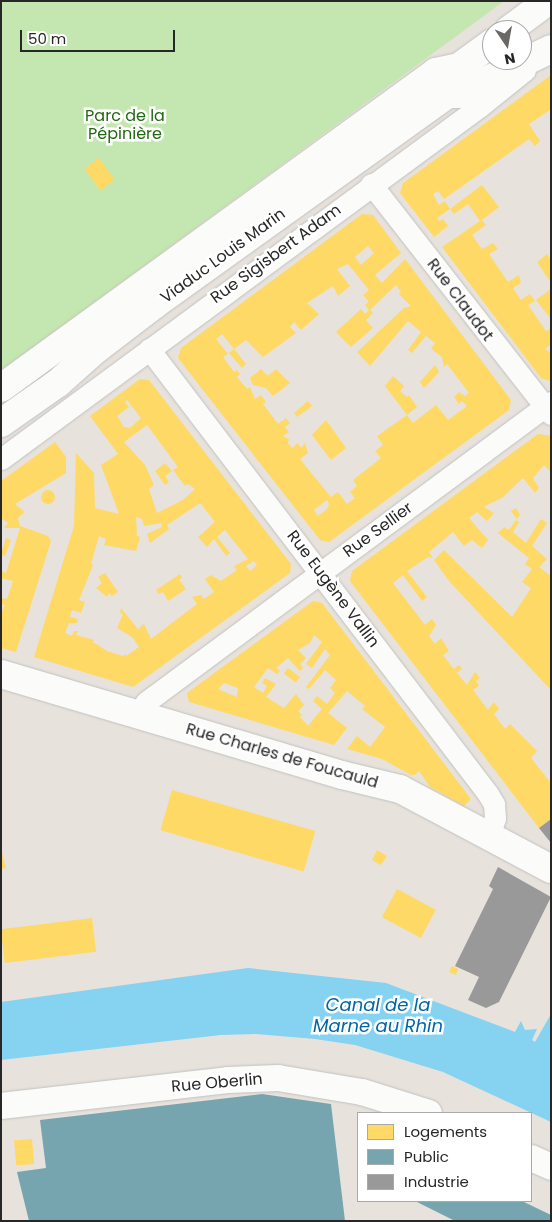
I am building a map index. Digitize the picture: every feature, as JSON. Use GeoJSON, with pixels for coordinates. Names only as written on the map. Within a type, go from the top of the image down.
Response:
{"type":"FeatureCollection","features":[{"type":"Feature","properties":{"kind":"main road"},"geometry":{"type":"LineString","coordinates":[[522,20],[548,1]]}},
{"type":"Feature","properties":{"kind":"main road"},"geometry":{"type":"LineString","coordinates":[[1,388],[436,72],[459,67],[482,50]]}},
{"type":"Feature","properties":{"kind":"main road","name":"Viaduc Louis Marin"},"geometry":{"type":"LineString","coordinates":[[1,423],[58,383],[95,350],[154,305],[448,94],[458,94],[548,51]]}},
{"type":"Feature","properties":{"kind":"main road"},"geometry":{"type":"LineString","coordinates":[[448,94],[459,67]]}},
{"type":"Feature","properties":{"kind":"main road","name":"Rue Charles de Foucauld"},"geometry":{"type":"LineString","coordinates":[[1,674],[400,789],[551,869]]}},
{"type":"Feature","properties":{"kind":"street","name":"Rue Sigisbert Adam"},"geometry":{"type":"LineString","coordinates":[[1,458],[371,184],[479,107],[548,51]]}},
{"type":"Feature","properties":{"kind":"street","name":"Rue Claudot"},"geometry":{"type":"LineString","coordinates":[[371,184],[548,408]]}},
{"type":"Feature","properties":{"kind":"street","name":"Rue Eugène Vallin"},"geometry":{"type":"LineString","coordinates":[[149,349],[321,572],[488,794],[494,804],[495,818],[489,836]]}},
{"type":"Feature","properties":{"kind":"street","name":"Rue Sellier"},"geometry":{"type":"LineString","coordinates":[[136,714],[146,702],[321,572],[548,408]]}},
{"type":"Feature","properties":{"kind":"street","name":"Rue Oberlin"},"geometry":{"type":"LineString","coordinates":[[1,1106],[228,1080],[278,1078],[362,1092],[426,1112]]}},
{"type":"Feature","properties":{"kind":"street"},"geometry":{"type":"LineString","coordinates":[[532,1158],[551,1167]]}},
{"type":"Feature","properties":{"kind":"green space","name":"Parc de la Pépinière"},"geometry":{"type":"Polygon","coordinates":[[[1,1],[504,1],[1,371],[1,1]]]}},
{"type":"Feature","properties":{"kind":"water","name":"Canal de la Marne au Rhin"},"geometry":{"type":"Polygon","coordinates":[[[248,968],[386,983],[515,1032],[521,1021],[525,1030],[537,1029],[532,1040],[535,1042],[551,1014],[551,1122],[443,1072],[355,1045],[315,1039],[256,1034],[221,1035],[1,1060],[1,1002],[248,968]]]}},
{"type":"Feature","properties":{"kind":"building: Logements"},"geometry":{"type":"Polygon","coordinates":[[[551,75],[551,109],[529,124],[540,141],[535,146],[529,139],[444,199],[438,191],[433,194],[439,205],[445,201],[450,209],[437,218],[439,221],[443,219],[448,226],[434,237],[400,193],[403,183],[551,75]]]}},
{"type":"Feature","properties":{"kind":"building: Logements"},"geometry":{"type":"Polygon","coordinates":[[[99,158],[115,180],[100,190],[84,169],[99,158]]]}},
{"type":"Feature","properties":{"kind":"building: Logements"},"geometry":{"type":"Polygon","coordinates":[[[482,185],[499,207],[482,220],[486,225],[472,235],[482,249],[493,243],[498,249],[489,254],[508,282],[519,275],[521,283],[513,288],[521,300],[530,294],[535,301],[528,305],[546,331],[551,328],[551,344],[545,349],[551,353],[550,381],[541,378],[442,247],[480,221],[468,204],[454,214],[450,209],[482,185]]]}},
{"type":"Feature","properties":{"kind":"building: Logements"},"geometry":{"type":"Polygon","coordinates":[[[362,214],[373,215],[401,253],[375,275],[382,283],[405,259],[511,400],[509,410],[329,542],[320,540],[178,358],[181,348],[362,214]],[[368,246],[355,257],[361,265],[374,253],[368,246]],[[348,264],[337,269],[350,286],[338,296],[333,286],[307,303],[319,314],[301,330],[294,322],[290,327],[296,333],[263,357],[246,340],[234,349],[222,334],[216,339],[228,354],[223,357],[234,372],[237,370],[240,374],[237,377],[247,389],[250,387],[255,399],[261,395],[266,402],[263,404],[278,424],[286,418],[290,423],[285,427],[289,432],[283,436],[290,440],[287,442],[292,448],[298,443],[301,448],[305,443],[308,453],[300,459],[331,497],[338,492],[347,504],[355,498],[350,492],[357,486],[353,480],[381,458],[375,451],[383,445],[377,436],[407,415],[413,423],[436,405],[448,420],[467,406],[462,401],[459,404],[454,397],[459,392],[465,396],[469,393],[447,364],[444,367],[442,357],[431,349],[435,343],[426,336],[412,353],[408,350],[421,332],[408,321],[370,366],[357,352],[404,308],[411,306],[399,294],[401,292],[396,285],[370,310],[373,313],[366,320],[373,328],[351,347],[336,332],[361,309],[365,314],[369,310],[365,305],[369,302],[363,295],[369,290],[348,264]],[[327,500],[314,510],[318,516],[327,509],[329,504],[327,500]]]}},
{"type":"Feature","properties":{"kind":"building: Logements"},"geometry":{"type":"Polygon","coordinates":[[[547,254],[551,260],[551,283],[537,262],[547,254]]]}},
{"type":"Feature","properties":{"kind":"building: Logements"},"geometry":{"type":"Polygon","coordinates":[[[551,289],[551,319],[536,300],[551,289]]]}},
{"type":"Feature","properties":{"kind":"building: Logements"},"geometry":{"type":"Polygon","coordinates":[[[234,349],[246,364],[242,368],[229,353],[234,349]]]}},
{"type":"Feature","properties":{"kind":"building: Logements"},"geometry":{"type":"Polygon","coordinates":[[[435,365],[439,372],[424,388],[420,382],[435,365]]]}},
{"type":"Feature","properties":{"kind":"building: Logements"},"geometry":{"type":"Polygon","coordinates":[[[261,369],[268,376],[276,369],[290,383],[273,396],[266,388],[253,385],[250,378],[261,369]]]}},
{"type":"Feature","properties":{"kind":"building: Logements"},"geometry":{"type":"Polygon","coordinates":[[[393,376],[404,386],[400,391],[407,397],[409,395],[417,407],[407,415],[385,386],[393,376]]]}},
{"type":"Feature","properties":{"kind":"building: Logements"},"geometry":{"type":"Polygon","coordinates":[[[140,379],[149,380],[291,564],[290,573],[133,687],[34,657],[74,526],[76,453],[94,473],[95,508],[119,514],[101,465],[118,454],[90,416],[140,379]],[[127,400],[125,402],[129,407],[117,416],[124,427],[130,428],[141,418],[127,400]],[[147,425],[124,442],[145,465],[154,485],[149,489],[157,513],[183,500],[195,489],[188,484],[185,486],[173,470],[178,467],[147,425]],[[200,503],[167,525],[169,529],[150,543],[147,534],[162,527],[161,523],[144,526],[142,519],[136,517],[137,536],[140,537],[136,551],[104,545],[106,539],[99,536],[91,564],[93,565],[79,600],[85,602],[81,613],[72,610],[70,617],[78,619],[77,623],[69,623],[65,633],[72,636],[74,631],[78,631],[76,635],[94,640],[93,642],[107,651],[123,656],[126,654],[126,656],[139,647],[132,637],[117,628],[123,614],[120,613],[121,608],[138,629],[144,624],[151,639],[197,604],[192,597],[201,595],[204,599],[214,592],[205,579],[211,575],[221,581],[237,570],[234,566],[248,559],[225,530],[217,537],[230,553],[226,556],[214,539],[207,547],[198,537],[215,522],[200,503]],[[254,561],[246,566],[250,571],[257,565],[254,561]]]}},
{"type":"Feature","properties":{"kind":"building: Logements"},"geometry":{"type":"Polygon","coordinates":[[[308,401],[312,406],[297,417],[294,413],[308,401]]]}},
{"type":"Feature","properties":{"kind":"building: Logements"},"geometry":{"type":"Polygon","coordinates":[[[326,420],[346,448],[331,460],[312,435],[326,420]]]}},
{"type":"Feature","properties":{"kind":"building: Logements"},"geometry":{"type":"Polygon","coordinates":[[[538,434],[551,436],[551,472],[544,465],[533,478],[539,488],[535,493],[523,478],[502,498],[484,507],[494,513],[487,521],[477,512],[469,518],[488,540],[482,548],[472,540],[464,546],[453,532],[429,552],[433,558],[428,557],[407,571],[427,597],[422,601],[403,575],[393,583],[425,625],[432,619],[436,625],[429,636],[435,644],[441,638],[449,651],[443,655],[454,669],[459,665],[462,669],[457,673],[467,685],[475,672],[480,678],[476,681],[479,686],[473,690],[488,710],[494,702],[499,709],[494,714],[505,729],[510,724],[537,751],[531,758],[551,783],[551,819],[539,828],[350,581],[352,571],[538,434]]]}},
{"type":"Feature","properties":{"kind":"building: Logements"},"geometry":{"type":"Polygon","coordinates":[[[55,442],[66,457],[66,473],[15,504],[25,512],[18,518],[20,526],[48,536],[51,541],[16,652],[1,648],[1,614],[5,605],[1,604],[1,598],[7,599],[13,581],[1,578],[1,571],[6,573],[20,528],[4,528],[8,523],[1,518],[1,481],[55,442]]]}},
{"type":"Feature","properties":{"kind":"building: Logements"},"geometry":{"type":"Polygon","coordinates":[[[165,463],[172,471],[165,476],[169,482],[165,485],[155,471],[165,463]]]}},
{"type":"Feature","properties":{"kind":"building: Logements"},"geometry":{"type":"Polygon","coordinates":[[[48,490],[53,492],[55,497],[53,502],[48,504],[43,502],[41,497],[43,492],[48,490]]]}},
{"type":"Feature","properties":{"kind":"building: Logements"},"geometry":{"type":"Polygon","coordinates":[[[516,508],[520,515],[517,519],[511,511],[516,508]]]}},
{"type":"Feature","properties":{"kind":"building: Logements"},"geometry":{"type":"Polygon","coordinates":[[[541,519],[547,523],[532,546],[547,559],[539,567],[551,576],[551,690],[449,581],[434,560],[444,550],[512,617],[531,588],[522,582],[532,569],[525,564],[529,558],[498,533],[504,527],[509,530],[516,520],[519,522],[513,532],[526,543],[541,519]]]}},
{"type":"Feature","properties":{"kind":"building: Logements"},"geometry":{"type":"Polygon","coordinates":[[[6,538],[11,540],[5,556],[1,554],[6,538]]]}},
{"type":"Feature","properties":{"kind":"building: Logements"},"geometry":{"type":"Polygon","coordinates":[[[105,573],[118,592],[112,596],[109,593],[107,597],[96,588],[102,583],[98,577],[105,573]]]}},
{"type":"Feature","properties":{"kind":"building: Logements"},"geometry":{"type":"Polygon","coordinates":[[[180,574],[182,578],[179,580],[186,589],[168,601],[163,592],[159,594],[156,590],[180,574]]]}},
{"type":"Feature","properties":{"kind":"building: Logements"},"geometry":{"type":"Polygon","coordinates":[[[313,601],[322,603],[471,799],[464,806],[430,787],[419,771],[415,775],[411,775],[382,759],[347,749],[357,736],[370,747],[385,727],[362,709],[365,706],[347,691],[328,713],[347,728],[334,745],[189,702],[187,693],[313,601]],[[314,635],[310,643],[298,650],[306,658],[300,664],[303,668],[300,671],[288,658],[276,668],[280,671],[277,674],[268,668],[254,687],[263,693],[267,686],[262,683],[265,678],[276,684],[266,697],[284,708],[296,694],[304,705],[298,711],[302,715],[300,717],[308,726],[322,709],[313,701],[317,696],[327,704],[335,693],[330,688],[336,680],[325,670],[309,689],[306,687],[330,655],[325,649],[312,668],[306,664],[322,642],[314,635]],[[224,683],[218,689],[237,697],[238,688],[224,683]]]}},
{"type":"Feature","properties":{"kind":"building: Logements"},"geometry":{"type":"Polygon","coordinates":[[[288,668],[300,677],[296,683],[284,674],[288,668]]]}},
{"type":"Feature","properties":{"kind":"building: Logements"},"geometry":{"type":"Polygon","coordinates":[[[172,790],[315,831],[304,871],[160,830],[172,790]]]}},
{"type":"Feature","properties":{"kind":"building: Logements"},"geometry":{"type":"Polygon","coordinates":[[[1,849],[6,868],[1,869],[1,849]]]}},
{"type":"Feature","properties":{"kind":"building: Logements"},"geometry":{"type":"Polygon","coordinates":[[[377,850],[387,856],[381,865],[372,860],[377,850]]]}},
{"type":"Feature","properties":{"kind":"building: Logements"},"geometry":{"type":"Polygon","coordinates":[[[397,889],[436,910],[421,938],[382,917],[397,889]]]}},
{"type":"Feature","properties":{"kind":"building: Logements"},"geometry":{"type":"Polygon","coordinates":[[[92,918],[96,952],[5,963],[1,929],[92,918]]]}},
{"type":"Feature","properties":{"kind":"building: Logements"},"geometry":{"type":"Polygon","coordinates":[[[452,966],[458,969],[456,975],[449,972],[452,966]]]}},
{"type":"Feature","properties":{"kind":"building: Logements"},"geometry":{"type":"Polygon","coordinates":[[[32,1139],[34,1164],[16,1165],[14,1141],[32,1139]]]}},
{"type":"Feature","properties":{"kind":"building: Public"},"geometry":{"type":"Polygon","coordinates":[[[262,1094],[331,1104],[345,1221],[29,1221],[17,1172],[46,1168],[40,1120],[262,1094]]]}},
{"type":"Feature","properties":{"kind":"building: Public"},"geometry":{"type":"Polygon","coordinates":[[[417,1202],[524,1202],[551,1215],[551,1221],[455,1221],[417,1202]]]}},
{"type":"Feature","properties":{"kind":"building: Industrie"},"geometry":{"type":"Polygon","coordinates":[[[551,819],[551,843],[539,828],[551,819]]]}},
{"type":"Feature","properties":{"kind":"building: Industrie"},"geometry":{"type":"Polygon","coordinates":[[[498,867],[551,897],[499,1002],[486,1008],[468,1000],[479,977],[455,966],[493,889],[489,886],[498,867]]]}}]}
